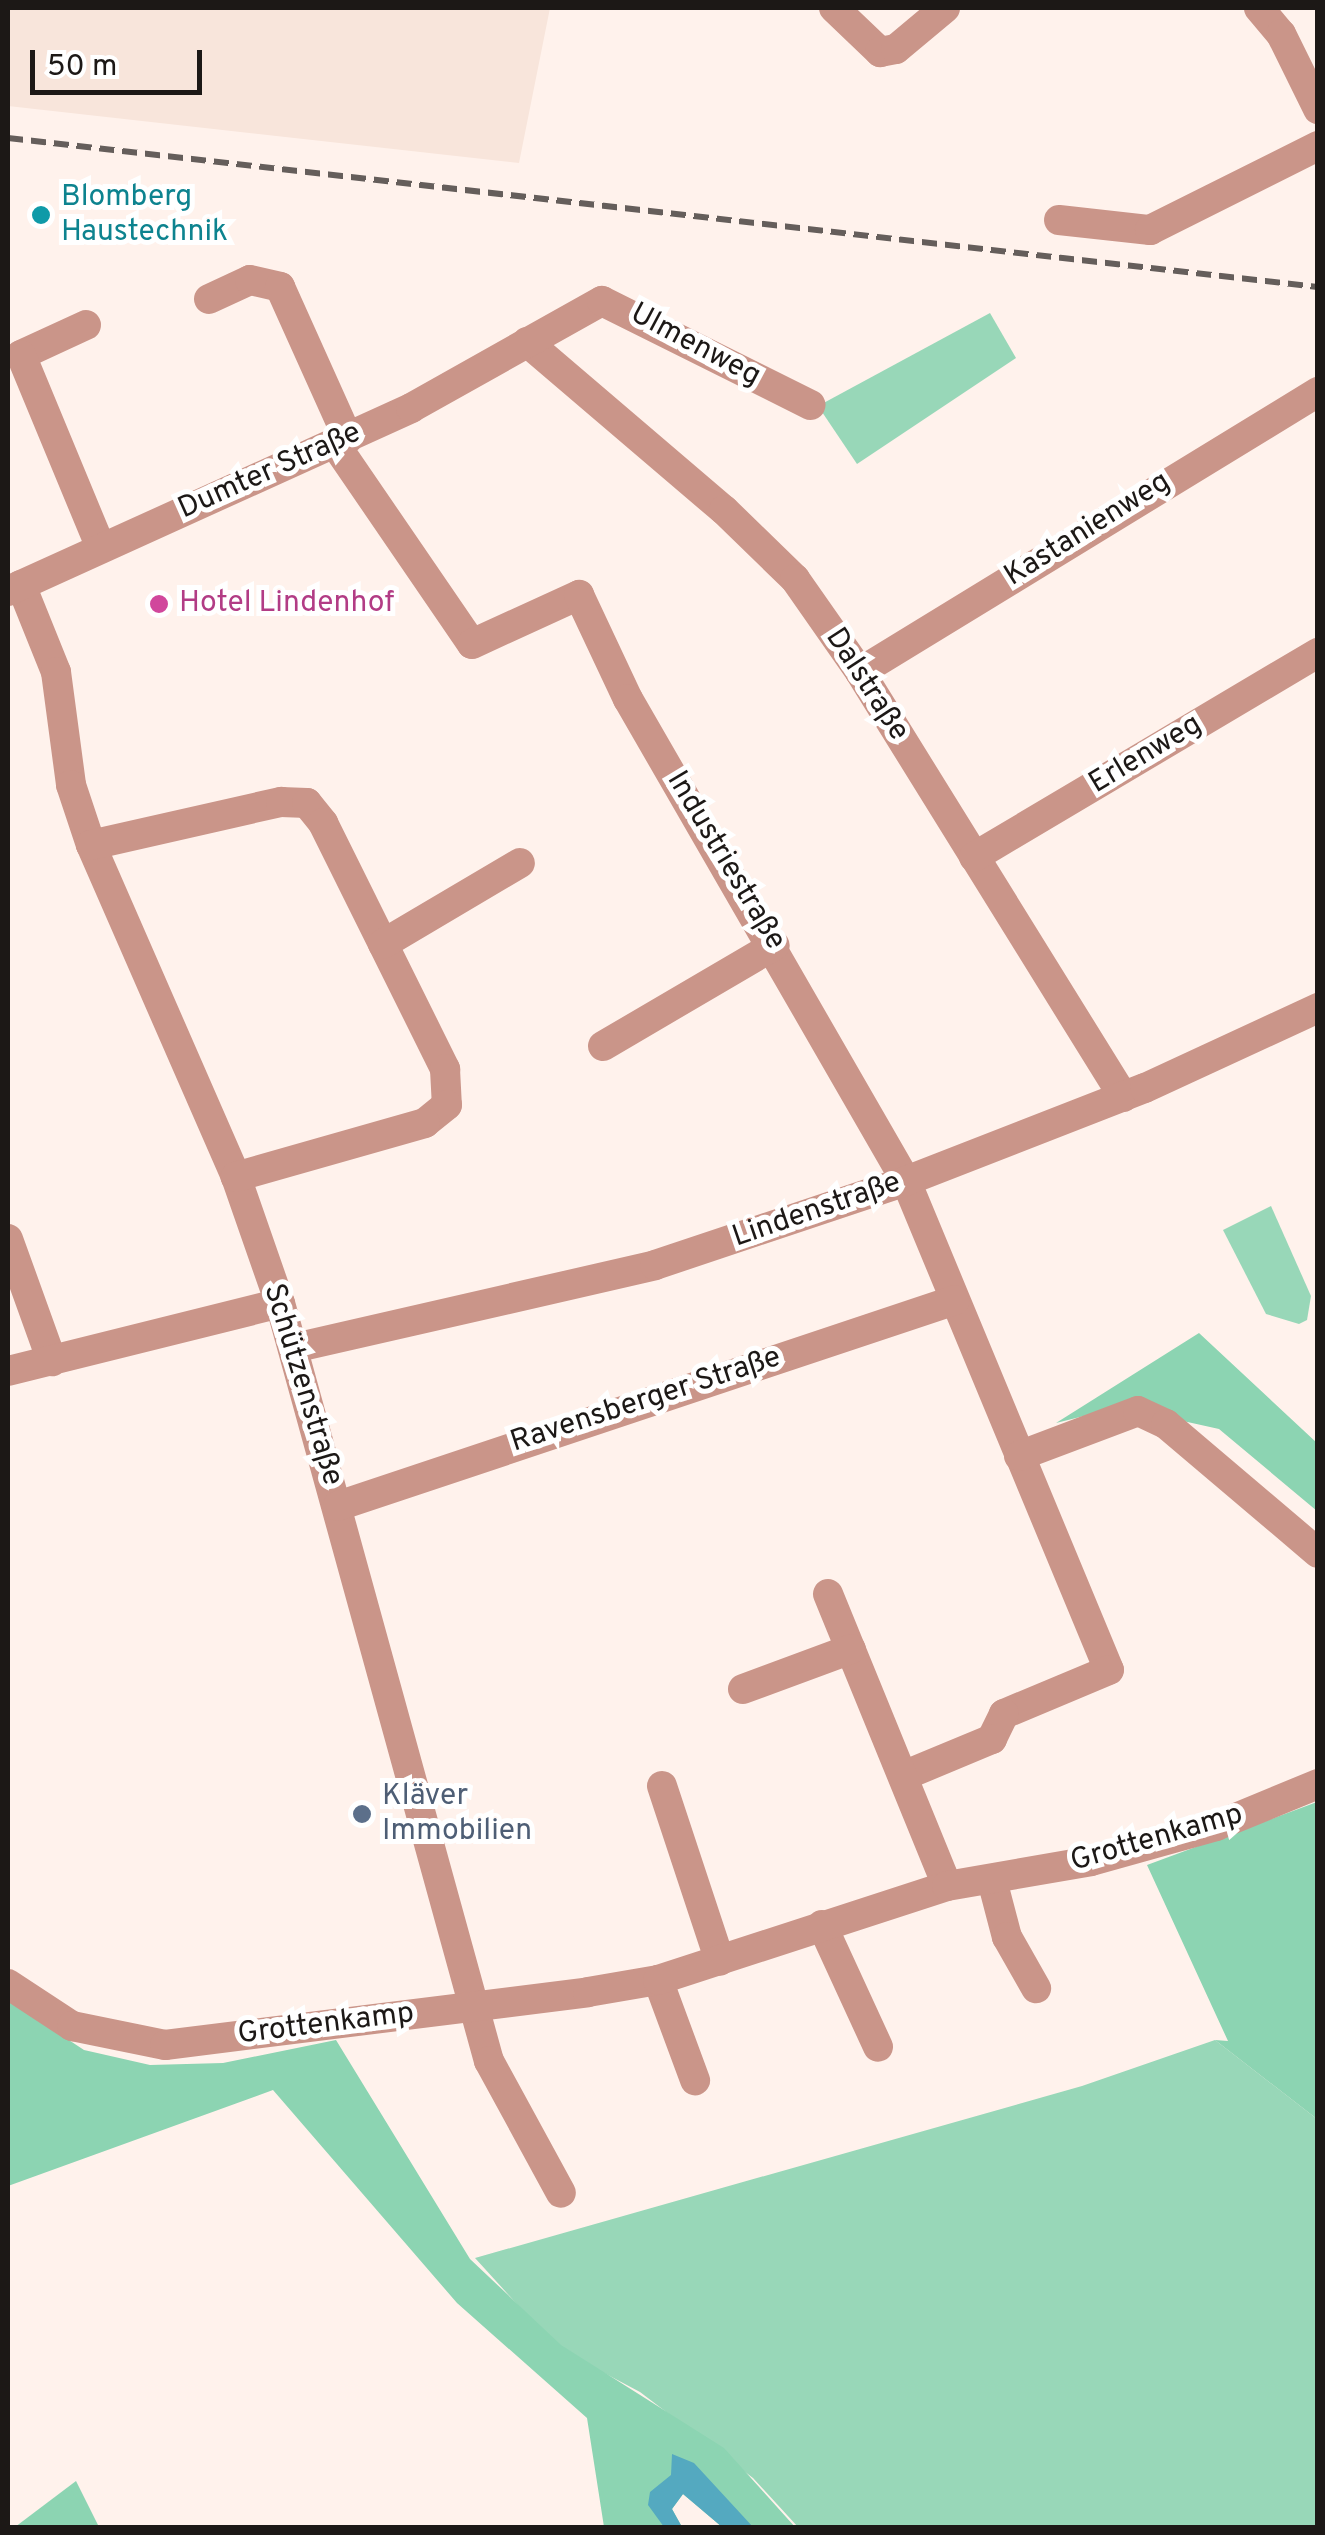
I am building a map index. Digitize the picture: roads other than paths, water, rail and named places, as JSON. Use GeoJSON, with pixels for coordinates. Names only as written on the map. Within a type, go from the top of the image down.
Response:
{"type":"FeatureCollection","features":[{"type":"Feature","properties":{"kind":"street"},"geometry":{"type":"LineString","coordinates":[[834,8],[880,52],[896,48],[946,8]]}},
{"type":"Feature","properties":{"kind":"street"},"geometry":{"type":"LineString","coordinates":[[1259,8],[1281,34],[1318,109]]}},
{"type":"Feature","properties":{"kind":"street"},"geometry":{"type":"LineString","coordinates":[[1060,220],[1150,230],[1318,146]]}},
{"type":"Feature","properties":{"kind":"street"},"geometry":{"type":"LineString","coordinates":[[209,299],[250,280],[280,287],[342,441]]}},
{"type":"Feature","properties":{"kind":"street","name":"Ulmenweg"},"geometry":{"type":"LineString","coordinates":[[527,342],[612,301],[811,406]]}},
{"type":"Feature","properties":{"kind":"street"},"geometry":{"type":"LineString","coordinates":[[86,325],[21,354],[101,548]]}},
{"type":"Feature","properties":{"kind":"street","name":"Dumter Straße"},"geometry":{"type":"LineString","coordinates":[[14,588],[342,441],[527,342]]}},
{"type":"Feature","properties":{"kind":"street","name":"Dalstraße"},"geometry":{"type":"LineString","coordinates":[[527,342],[738,524],[794,579],[860,672],[1123,1096]]}},
{"type":"Feature","properties":{"kind":"street","name":"Kastanienweg"},"geometry":{"type":"LineString","coordinates":[[860,672],[1318,392]]}},
{"type":"Feature","properties":{"kind":"street","name":"Industriestraße"},"geometry":{"type":"LineString","coordinates":[[342,441],[472,644],[579,595],[628,699],[775,945],[906,1182],[1109,1670],[1004,1714],[992,1738],[903,1776]]}},
{"type":"Feature","properties":{"kind":"street","name":"Schützenstraße"},"geometry":{"type":"LineString","coordinates":[[14,588],[56,672],[71,786],[91,846],[236,1177],[280,1303],[489,2061],[560,2193]]}},
{"type":"Feature","properties":{"kind":"street","name":"Erlenweg"},"geometry":{"type":"LineString","coordinates":[[974,856],[1318,653]]}},
{"type":"Feature","properties":{"kind":"street"},"geometry":{"type":"LineString","coordinates":[[91,846],[281,802],[307,804],[445,1069],[447,1106],[425,1123],[236,1177]]}},
{"type":"Feature","properties":{"kind":"street"},"geometry":{"type":"LineString","coordinates":[[383,944],[520,863]]}},
{"type":"Feature","properties":{"kind":"street"},"geometry":{"type":"LineString","coordinates":[[604,1046],[775,945]]}},
{"type":"Feature","properties":{"kind":"street","name":"Lindenstraße"},"geometry":{"type":"LineString","coordinates":[[294,1348],[636,1270],[906,1182],[1123,1096],[1318,1008]]}},
{"type":"Feature","properties":{"kind":"street"},"geometry":{"type":"LineString","coordinates":[[8,1239],[52,1360]]}},
{"type":"Feature","properties":{"kind":"street","name":"Ravensberger Straße"},"geometry":{"type":"LineString","coordinates":[[338,1506],[955,1300]]}},
{"type":"Feature","properties":{"kind":"street"},"geometry":{"type":"LineString","coordinates":[[8,1372],[280,1303]]}},
{"type":"Feature","properties":{"kind":"street"},"geometry":{"type":"LineString","coordinates":[[1019,1456],[1138,1411],[1166,1424],[1318,1553]]}},
{"type":"Feature","properties":{"kind":"street"},"geometry":{"type":"LineString","coordinates":[[828,1594],[948,1886]]}},
{"type":"Feature","properties":{"kind":"street"},"geometry":{"type":"LineString","coordinates":[[743,1688],[851,1649]]}},
{"type":"Feature","properties":{"kind":"street","name":"Grottenkamp"},"geometry":{"type":"LineString","coordinates":[[8,1984],[72,2026],[165,2045],[658,1980],[948,1886],[992,1880],[1216,1826],[1318,1784]]}},
{"type":"Feature","properties":{"kind":"street"},"geometry":{"type":"LineString","coordinates":[[662,1786],[720,1961]]}},
{"type":"Feature","properties":{"kind":"street"},"geometry":{"type":"LineString","coordinates":[[992,1880],[1007,1936],[1036,1988]]}},
{"type":"Feature","properties":{"kind":"street"},"geometry":{"type":"LineString","coordinates":[[822,1925],[878,2047]]}},
{"type":"Feature","properties":{"kind":"street"},"geometry":{"type":"LineString","coordinates":[[658,1980],[695,2080]]}},
{"type":"Feature","properties":{"kind":"water"},"geometry":{"type":"Polygon","coordinates":[[[672,2454],[694,2463],[753,2527],[722,2527],[683,2494],[672,2509],[682,2527],[664,2527],[648,2505],[650,2492],[671,2475],[672,2454]]]}},
{"type":"Feature","properties":{"kind":"railway"},"geometry":{"type":"LineString","coordinates":[[8,138],[1318,287]]}},
{"type":"Feature","properties":{"kind":"place","name":"Blomberg Haustechnik"},"geometry":{"type":"Point","coordinates":[41,215]}},
{"type":"Feature","properties":{"kind":"place","name":"Hotel Lindenhof"},"geometry":{"type":"Point","coordinates":[159,604]}},
{"type":"Feature","properties":{"kind":"place","name":"Kläver Immobilien"},"geometry":{"type":"Point","coordinates":[362,1814]}}]}
